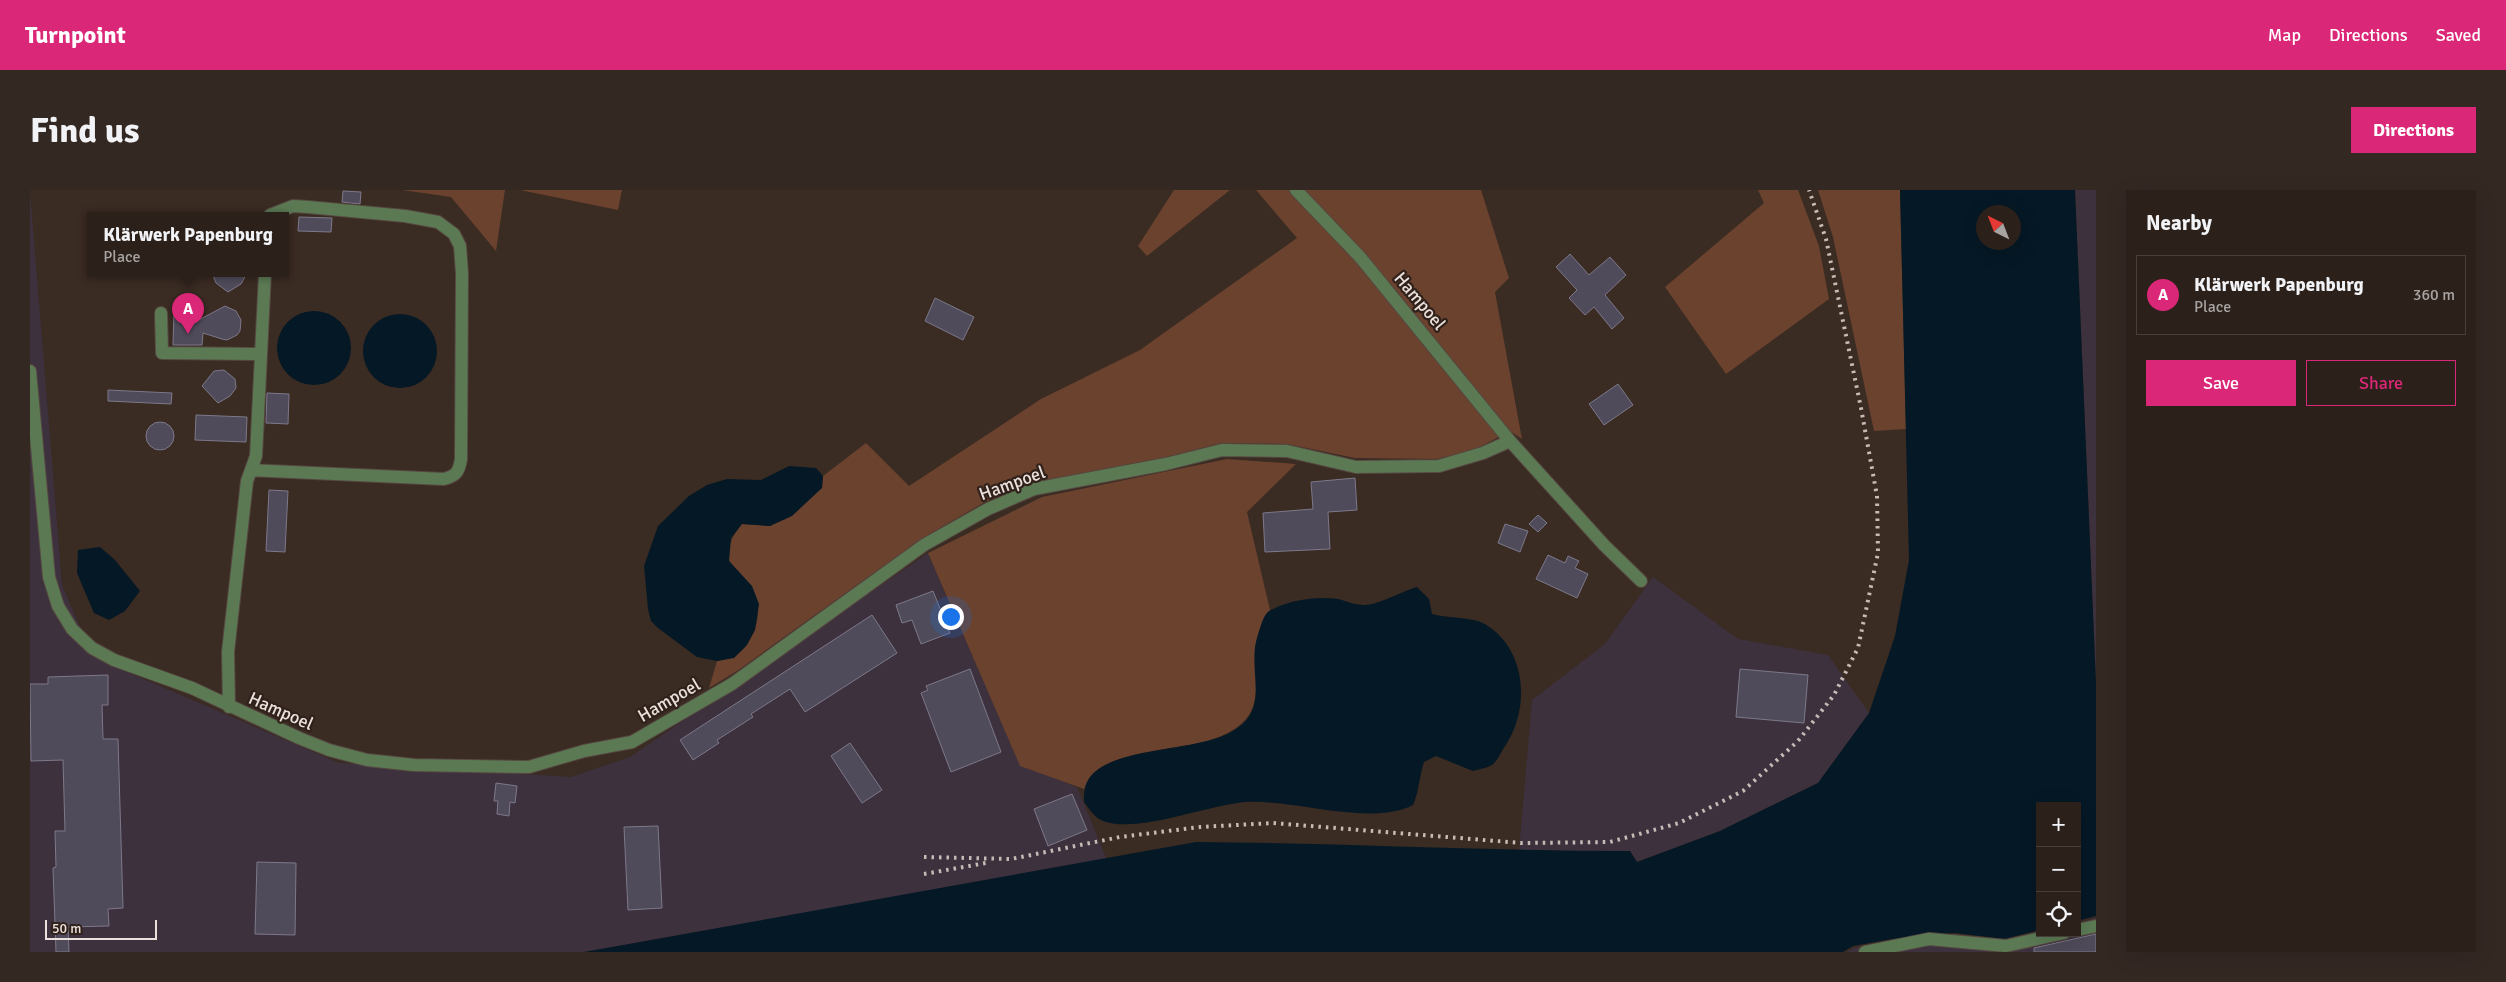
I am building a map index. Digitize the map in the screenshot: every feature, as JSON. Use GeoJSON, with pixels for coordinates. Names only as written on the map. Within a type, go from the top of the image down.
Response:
{"type":"FeatureCollection","features":[{"type":"Feature","properties":{"kind":"street","name":"Hampoel"},"geometry":{"type":"LineString","coordinates":[[1296,190],[1360,257],[1510,441],[1604,545],[1641,581]]}},
{"type":"Feature","properties":{"kind":"street"},"geometry":{"type":"LineString","coordinates":[[251,470],[444,479],[454,477],[459,471],[461,459],[462,272],[460,246],[454,234],[438,222],[376,213],[293,206],[278,212]]}},
{"type":"Feature","properties":{"kind":"street"},"geometry":{"type":"LineString","coordinates":[[229,707],[228,652],[247,481],[256,456],[265,277]]}},
{"type":"Feature","properties":{"kind":"street"},"geometry":{"type":"LineString","coordinates":[[161,313],[162,353],[261,354]]}},
{"type":"Feature","properties":{"kind":"street","name":"Hampoel"},"geometry":{"type":"LineString","coordinates":[[30,371],[49,577],[58,606],[72,629],[92,648],[114,660],[192,688],[229,707],[328,750],[367,760],[414,766],[529,767],[584,750],[632,742],[732,684],[924,545],[988,509],[1034,489],[1166,464],[1222,450],[1286,451],[1356,467],[1439,466],[1482,453],[1510,441]]}},
{"type":"Feature","properties":{"kind":"street"},"geometry":{"type":"LineString","coordinates":[[2081,929],[2096,926]]}},
{"type":"Feature","properties":{"kind":"street"},"geometry":{"type":"LineString","coordinates":[[1865,952],[1928,939],[2006,946],[2046,937]]}},
{"type":"Feature","properties":{"kind":"shaded area"},"geometry":{"type":"Polygon","coordinates":[[[402,190],[505,190],[496,251],[451,197],[402,190]]]}},
{"type":"Feature","properties":{"kind":"shaded area"},"geometry":{"type":"Polygon","coordinates":[[[520,190],[622,190],[618,210],[520,190]]]}},
{"type":"Feature","properties":{"kind":"shaded area"},"geometry":{"type":"Polygon","coordinates":[[[1174,190],[1230,190],[1147,256],[1138,246],[1174,190]]]}},
{"type":"Feature","properties":{"kind":"shaded area"},"geometry":{"type":"Polygon","coordinates":[[[1256,190],[1481,190],[1509,278],[1495,292],[1522,439],[1510,431],[1476,449],[1437,459],[1355,458],[1287,444],[1221,443],[1167,457],[1031,483],[985,502],[921,539],[737,671],[709,688],[717,661],[732,657],[744,648],[755,629],[757,620],[758,611],[753,596],[729,559],[729,549],[732,540],[742,524],[770,526],[822,488],[823,476],[866,443],[909,486],[1041,399],[1140,350],[1297,238],[1256,190]]]}},
{"type":"Feature","properties":{"kind":"shaded area"},"geometry":{"type":"Polygon","coordinates":[[[1758,190],[1798,190],[1819,246],[1829,299],[1726,374],[1665,287],[1764,203],[1758,190]]]}},
{"type":"Feature","properties":{"kind":"shaded area"},"geometry":{"type":"Polygon","coordinates":[[[1818,190],[1900,190],[1906,429],[1874,431],[1833,237],[1818,190]]]}},
{"type":"Feature","properties":{"kind":"shaded area"},"geometry":{"type":"Polygon","coordinates":[[[2075,190],[2096,190],[2096,683],[2075,190]]]}},
{"type":"Feature","properties":{"kind":"shaded area"},"geometry":{"type":"Polygon","coordinates":[[[30,192],[62,585],[79,625],[104,662],[339,763],[571,777],[630,757],[928,553],[1020,765],[1077,787],[1107,860],[584,952],[30,952],[30,192]]]}},
{"type":"Feature","properties":{"kind":"shaded area"},"geometry":{"type":"Polygon","coordinates":[[[1227,459],[1296,464],[1247,512],[1270,610],[1261,624],[1257,640],[1255,700],[1250,713],[1241,724],[1223,735],[1202,742],[1134,755],[1113,762],[1096,773],[1084,789],[1020,766],[928,553],[1042,497],[1227,459]]]}},
{"type":"Feature","properties":{"kind":"shaded area"},"geometry":{"type":"Polygon","coordinates":[[[1653,577],[1738,639],[1828,655],[1869,713],[1818,783],[1720,831],[1637,862],[1519,851],[1532,700],[1605,644],[1653,577]]]}},
{"type":"Feature","properties":{"kind":"shaded area"},"geometry":{"type":"Polygon","coordinates":[[[2096,918],[2096,952],[1847,952],[1853,948],[1893,941],[1954,934],[2005,941],[2036,934],[2036,937],[2081,937],[2081,922],[2096,918]]]}},
{"type":"Feature","properties":{"kind":"water"},"geometry":{"type":"Polygon","coordinates":[[[1900,190],[2075,190],[2096,683],[2096,916],[2081,920],[2081,802],[2036,802],[2036,931],[2004,939],[1955,933],[1892,939],[1853,946],[1843,952],[584,952],[1196,842],[1630,851],[1637,862],[1720,831],[1818,783],[1869,713],[1895,636],[1909,560],[1900,190]]]}},
{"type":"Feature","properties":{"kind":"water"},"geometry":{"type":"Polygon","coordinates":[[[314,311],[328,314],[340,322],[348,334],[351,348],[348,362],[340,374],[328,382],[314,385],[300,382],[288,374],[280,362],[277,348],[280,334],[288,322],[300,314],[314,311]]]}},
{"type":"Feature","properties":{"kind":"water"},"geometry":{"type":"Polygon","coordinates":[[[400,314],[414,317],[426,325],[434,337],[437,351],[434,365],[426,377],[414,385],[400,388],[386,385],[374,377],[366,365],[363,351],[366,337],[374,325],[386,317],[400,314]]]}},
{"type":"Feature","properties":{"kind":"water"},"geometry":{"type":"Polygon","coordinates":[[[789,466],[816,468],[823,476],[822,488],[792,516],[770,526],[742,524],[731,538],[729,561],[752,586],[759,604],[755,630],[747,645],[734,658],[717,661],[697,657],[651,621],[644,566],[658,526],[689,496],[707,485],[727,479],[761,480],[789,466]]]}},
{"type":"Feature","properties":{"kind":"water"},"geometry":{"type":"Polygon","coordinates":[[[100,547],[115,560],[140,591],[125,611],[109,620],[94,613],[77,573],[78,550],[100,547]]]}},
{"type":"Feature","properties":{"kind":"water"},"geometry":{"type":"Polygon","coordinates":[[[1417,587],[1429,599],[1432,614],[1469,619],[1482,623],[1501,637],[1511,651],[1517,666],[1521,699],[1513,731],[1494,764],[1473,771],[1436,756],[1424,762],[1413,805],[1395,811],[1376,813],[1354,813],[1286,804],[1245,802],[1172,818],[1134,824],[1117,824],[1100,820],[1084,802],[1084,792],[1090,777],[1115,760],[1210,740],[1225,735],[1239,727],[1248,718],[1253,708],[1255,697],[1255,644],[1263,620],[1269,611],[1295,601],[1313,599],[1330,598],[1364,605],[1417,587]]]}},
{"type":"Feature","properties":{"kind":"building"},"geometry":{"type":"Polygon","coordinates":[[[343,191],[361,192],[360,204],[342,202],[343,191]]]}},
{"type":"Feature","properties":{"kind":"building"},"geometry":{"type":"Polygon","coordinates":[[[299,217],[332,218],[331,232],[298,231],[299,217]]]}},
{"type":"Feature","properties":{"kind":"building"},"geometry":{"type":"Polygon","coordinates":[[[1570,254],[1589,275],[1610,257],[1626,275],[1605,295],[1624,318],[1612,329],[1594,307],[1585,315],[1569,298],[1577,290],[1556,267],[1570,254]]]}},
{"type":"Feature","properties":{"kind":"building"},"geometry":{"type":"Polygon","coordinates":[[[214,277],[245,277],[241,284],[228,292],[216,283],[214,277]]]}},
{"type":"Feature","properties":{"kind":"building"},"geometry":{"type":"Polygon","coordinates":[[[935,298],[974,317],[963,340],[925,321],[935,298]]]}},
{"type":"Feature","properties":{"kind":"building"},"geometry":{"type":"Polygon","coordinates":[[[225,306],[236,311],[241,320],[240,331],[237,335],[227,340],[203,333],[202,345],[173,345],[174,311],[197,312],[197,321],[225,306]]]}},
{"type":"Feature","properties":{"kind":"building"},"geometry":{"type":"Polygon","coordinates":[[[224,370],[235,379],[236,388],[230,396],[218,403],[202,386],[214,371],[224,370]]]}},
{"type":"Feature","properties":{"kind":"building"},"geometry":{"type":"Polygon","coordinates":[[[1618,384],[1633,405],[1604,425],[1589,404],[1618,384]]]}},
{"type":"Feature","properties":{"kind":"building"},"geometry":{"type":"Polygon","coordinates":[[[108,390],[172,393],[171,404],[108,401],[108,390]]]}},
{"type":"Feature","properties":{"kind":"building"},"geometry":{"type":"Polygon","coordinates":[[[267,393],[289,394],[288,424],[266,423],[267,393]]]}},
{"type":"Feature","properties":{"kind":"building"},"geometry":{"type":"Polygon","coordinates":[[[196,415],[247,417],[246,442],[195,440],[196,415]]]}},
{"type":"Feature","properties":{"kind":"building"},"geometry":{"type":"Polygon","coordinates":[[[160,422],[170,426],[174,436],[170,446],[160,450],[150,446],[146,436],[150,426],[160,422]]]}},
{"type":"Feature","properties":{"kind":"building"},"geometry":{"type":"Polygon","coordinates":[[[1355,478],[1357,510],[1328,512],[1330,549],[1265,552],[1263,513],[1313,509],[1311,482],[1355,478]]]}},
{"type":"Feature","properties":{"kind":"building"},"geometry":{"type":"Polygon","coordinates":[[[269,490],[288,491],[285,552],[266,551],[269,490]]]}},
{"type":"Feature","properties":{"kind":"building"},"geometry":{"type":"Polygon","coordinates":[[[1538,515],[1547,523],[1538,532],[1529,524],[1538,515]]]}},
{"type":"Feature","properties":{"kind":"building"},"geometry":{"type":"Polygon","coordinates":[[[1505,524],[1528,531],[1520,552],[1498,543],[1505,524]]]}},
{"type":"Feature","properties":{"kind":"building"},"geometry":{"type":"Polygon","coordinates":[[[1548,555],[1565,563],[1568,556],[1579,561],[1575,568],[1588,574],[1577,598],[1536,579],[1548,555]]]}},
{"type":"Feature","properties":{"kind":"building"},"geometry":{"type":"Polygon","coordinates":[[[933,591],[950,633],[921,644],[912,620],[902,623],[896,605],[933,591]]]}},
{"type":"Feature","properties":{"kind":"building"},"geometry":{"type":"Polygon","coordinates":[[[872,615],[897,653],[805,712],[790,689],[751,714],[753,717],[717,740],[719,743],[693,760],[680,740],[872,615]]]}},
{"type":"Feature","properties":{"kind":"building"},"geometry":{"type":"Polygon","coordinates":[[[970,669],[1001,752],[951,772],[921,693],[928,690],[926,686],[970,669]]]}},
{"type":"Feature","properties":{"kind":"building"},"geometry":{"type":"Polygon","coordinates":[[[1740,669],[1808,675],[1804,723],[1736,717],[1740,669]]]}},
{"type":"Feature","properties":{"kind":"building"},"geometry":{"type":"Polygon","coordinates":[[[108,675],[108,705],[102,705],[103,739],[118,739],[123,908],[108,909],[109,926],[68,927],[69,952],[56,952],[53,868],[56,867],[55,831],[65,831],[63,760],[31,761],[30,684],[48,684],[48,677],[108,675]]]}},
{"type":"Feature","properties":{"kind":"building"},"geometry":{"type":"Polygon","coordinates":[[[850,743],[882,790],[862,803],[831,756],[850,743]]]}},
{"type":"Feature","properties":{"kind":"building"},"geometry":{"type":"Polygon","coordinates":[[[496,783],[517,786],[515,803],[510,802],[509,816],[497,814],[498,801],[494,801],[496,783]]]}},
{"type":"Feature","properties":{"kind":"building"},"geometry":{"type":"Polygon","coordinates":[[[1072,794],[1087,830],[1048,846],[1034,809],[1072,794]]]}},
{"type":"Feature","properties":{"kind":"building"},"geometry":{"type":"Polygon","coordinates":[[[658,826],[662,908],[628,910],[624,827],[658,826]]]}},
{"type":"Feature","properties":{"kind":"building"},"geometry":{"type":"Polygon","coordinates":[[[257,862],[296,863],[295,935],[255,934],[257,862]]]}},
{"type":"Feature","properties":{"kind":"building"},"geometry":{"type":"Polygon","coordinates":[[[2096,934],[2096,952],[2034,952],[2034,948],[2096,934]]]}},
{"type":"Feature","properties":{"kind":"railway"},"geometry":{"type":"LineString","coordinates":[[924,857],[1011,859],[1120,837],[1200,827],[1273,823],[1521,843],[1610,842],[1679,823],[1743,791],[1798,741],[1834,695],[1858,648],[1878,553],[1877,496],[1861,408],[1826,239],[1809,190]]}},
{"type":"Feature","properties":{"kind":"railway"},"geometry":{"type":"LineString","coordinates":[[924,874],[986,863]]}},
{"type":"Feature","properties":{"kind":"place","name":"Klärwerk Papenburg"},"geometry":{"type":"Point","coordinates":[188,334]}}]}
